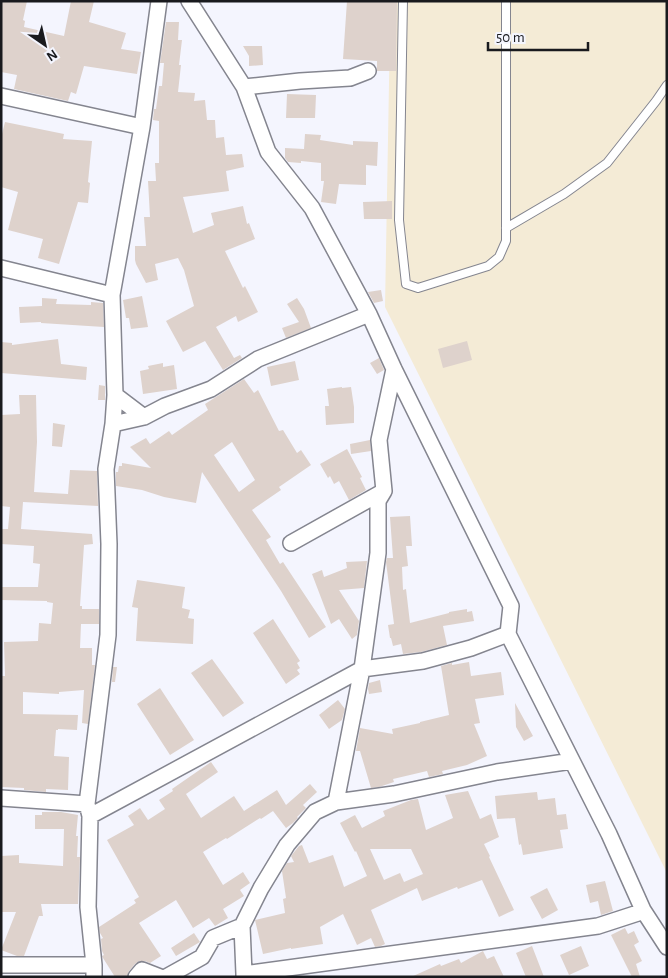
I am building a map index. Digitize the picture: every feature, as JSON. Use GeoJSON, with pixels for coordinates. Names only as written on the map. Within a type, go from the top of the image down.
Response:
{"type":"FeatureCollection","features":[{"type":"Feature","properties":{"kind":"street"},"geometry":{"type":"LineString","coordinates":[[1,965],[94,971],[88,907],[89,810],[108,635],[109,544],[106,470],[115,395],[112,295],[142,127],[159,1]]}},
{"type":"Feature","properties":{"kind":"street"},"geometry":{"type":"LineString","coordinates":[[189,1],[244,87],[268,152],[312,208],[369,314],[394,369],[511,606],[508,634],[570,756],[643,910],[667,947]]}},
{"type":"Feature","properties":{"kind":"street"},"geometry":{"type":"LineString","coordinates":[[244,87],[350,78],[368,72]]}},
{"type":"Feature","properties":{"kind":"street"},"geometry":{"type":"LineString","coordinates":[[1,96],[142,127]]}},
{"type":"Feature","properties":{"kind":"street"},"geometry":{"type":"LineString","coordinates":[[1,268],[112,295]]}},
{"type":"Feature","properties":{"kind":"street"},"geometry":{"type":"LineString","coordinates":[[112,424],[144,418],[164,406],[211,389],[258,359],[369,314]]}},
{"type":"Feature","properties":{"kind":"street"},"geometry":{"type":"LineString","coordinates":[[336,802],[362,669],[378,553],[378,501],[384,491],[379,440],[394,369]]}},
{"type":"Feature","properties":{"kind":"street"},"geometry":{"type":"LineString","coordinates":[[115,395],[144,418]]}},
{"type":"Feature","properties":{"kind":"street"},"geometry":{"type":"LineString","coordinates":[[291,543],[384,491]]}},
{"type":"Feature","properties":{"kind":"street"},"geometry":{"type":"LineString","coordinates":[[1,798],[89,810],[362,669],[423,661],[471,648],[508,634]]}},
{"type":"Feature","properties":{"kind":"street"},"geometry":{"type":"LineString","coordinates":[[572,761],[497,772],[394,794],[336,802],[316,812],[287,845],[261,888],[242,926],[244,975],[598,926],[643,910]]}},
{"type":"Feature","properties":{"kind":"street"},"geometry":{"type":"LineString","coordinates":[[166,977],[202,957],[213,938],[242,926]]}},
{"type":"Feature","properties":{"kind":"street"},"geometry":{"type":"LineString","coordinates":[[136,977],[142,970],[160,977]]}},
{"type":"Feature","properties":{"kind":"lane"},"geometry":{"type":"LineString","coordinates":[[403,1],[400,220],[406,284],[418,288],[488,266],[499,257],[506,241],[506,1]]}},
{"type":"Feature","properties":{"kind":"lane"},"geometry":{"type":"LineString","coordinates":[[506,228],[564,194],[607,163],[667,85]]}},
{"type":"Feature","properties":{"kind":"shaded area"},"geometry":{"type":"Polygon","coordinates":[[[389,1],[667,1],[667,873],[385,307],[389,1]]]}},
{"type":"Feature","properties":{"kind":"building"},"geometry":{"type":"Polygon","coordinates":[[[1,1],[27,1],[23,20],[25,21],[24,27],[64,36],[71,1],[94,1],[89,22],[126,33],[121,49],[141,52],[137,74],[84,66],[76,94],[71,92],[68,101],[14,89],[17,75],[1,72],[1,1]]]}},
{"type":"Feature","properties":{"kind":"building"},"geometry":{"type":"Polygon","coordinates":[[[347,1],[397,2],[396,71],[377,71],[377,61],[343,59],[347,1]]]}},
{"type":"Feature","properties":{"kind":"building"},"geometry":{"type":"Polygon","coordinates":[[[166,22],[179,22],[178,40],[182,40],[178,92],[195,93],[194,101],[205,100],[207,120],[215,120],[216,138],[224,137],[226,155],[242,154],[244,167],[226,171],[229,191],[183,197],[193,233],[214,225],[211,213],[243,206],[247,224],[249,223],[255,239],[225,251],[243,288],[245,286],[258,312],[238,322],[236,316],[216,327],[234,358],[240,355],[242,358],[223,370],[205,341],[183,352],[166,321],[194,306],[184,270],[178,258],[155,264],[158,280],[146,283],[135,260],[135,246],[146,246],[144,217],[150,217],[148,181],[156,181],[155,163],[159,163],[159,121],[153,120],[159,86],[162,86],[164,63],[160,63],[166,22]]]}},
{"type":"Feature","properties":{"kind":"building"},"geometry":{"type":"Polygon","coordinates":[[[243,46],[262,46],[263,65],[249,66],[249,56],[243,46]]]}},
{"type":"Feature","properties":{"kind":"building"},"geometry":{"type":"Polygon","coordinates":[[[287,94],[316,95],[315,118],[286,118],[287,94]]]}},
{"type":"Feature","properties":{"kind":"building"},"geometry":{"type":"Polygon","coordinates":[[[5,122],[64,134],[63,139],[92,141],[88,203],[78,202],[59,264],[38,258],[43,239],[8,230],[18,192],[1,187],[1,138],[5,122]]]}},
{"type":"Feature","properties":{"kind":"building"},"geometry":{"type":"Polygon","coordinates":[[[305,134],[321,135],[320,140],[353,145],[353,141],[378,142],[377,166],[366,165],[366,185],[339,184],[336,204],[321,202],[324,181],[321,181],[321,163],[288,162],[285,158],[285,148],[304,149],[305,134]]]}},
{"type":"Feature","properties":{"kind":"building"},"geometry":{"type":"Polygon","coordinates":[[[392,201],[392,219],[364,219],[363,202],[392,201]]]}},
{"type":"Feature","properties":{"kind":"building"},"geometry":{"type":"Polygon","coordinates":[[[381,290],[383,301],[374,303],[368,292],[381,290]]]}},
{"type":"Feature","properties":{"kind":"building"},"geometry":{"type":"Polygon","coordinates":[[[142,296],[148,327],[131,329],[129,318],[126,318],[123,300],[142,296]]]}},
{"type":"Feature","properties":{"kind":"building"},"geometry":{"type":"Polygon","coordinates":[[[42,298],[57,299],[56,304],[91,305],[91,302],[103,303],[104,327],[41,322],[20,323],[19,307],[42,306],[42,298]]]}},
{"type":"Feature","properties":{"kind":"building"},"geometry":{"type":"Polygon","coordinates":[[[297,298],[304,309],[311,328],[286,338],[282,328],[299,322],[287,304],[297,298]]]}},
{"type":"Feature","properties":{"kind":"building"},"geometry":{"type":"Polygon","coordinates":[[[58,339],[61,364],[87,367],[86,380],[1,373],[1,342],[12,343],[12,345],[58,339]]]}},
{"type":"Feature","properties":{"kind":"building"},"geometry":{"type":"Polygon","coordinates":[[[467,341],[472,360],[443,368],[438,349],[467,341]]]}},
{"type":"Feature","properties":{"kind":"building"},"geometry":{"type":"Polygon","coordinates":[[[379,358],[384,370],[377,374],[370,363],[379,358]]]}},
{"type":"Feature","properties":{"kind":"building"},"geometry":{"type":"Polygon","coordinates":[[[295,361],[299,380],[271,386],[267,367],[295,361]]]}},
{"type":"Feature","properties":{"kind":"building"},"geometry":{"type":"Polygon","coordinates":[[[163,363],[163,367],[174,365],[177,389],[143,394],[140,371],[149,369],[148,366],[163,363]]]}},
{"type":"Feature","properties":{"kind":"building"},"geometry":{"type":"Polygon","coordinates":[[[244,379],[254,393],[258,390],[279,431],[283,430],[297,453],[301,450],[311,465],[279,487],[281,490],[252,510],[271,537],[266,540],[280,564],[283,562],[326,627],[309,638],[281,591],[202,472],[196,503],[116,486],[116,472],[118,472],[119,466],[122,466],[122,463],[151,468],[130,447],[146,438],[150,444],[169,431],[172,435],[208,410],[205,404],[244,379]],[[232,442],[214,455],[239,492],[255,480],[232,442]]]}},
{"type":"Feature","properties":{"kind":"building"},"geometry":{"type":"Polygon","coordinates":[[[99,385],[105,386],[105,400],[98,400],[99,385]]]}},
{"type":"Feature","properties":{"kind":"building"},"geometry":{"type":"Polygon","coordinates":[[[351,387],[354,423],[326,425],[325,406],[329,406],[327,389],[351,387]]]}},
{"type":"Feature","properties":{"kind":"building"},"geometry":{"type":"Polygon","coordinates":[[[19,395],[36,395],[37,442],[34,492],[68,494],[70,470],[97,471],[98,506],[23,502],[21,529],[92,534],[93,544],[84,545],[80,606],[82,606],[82,609],[99,609],[99,624],[81,624],[80,648],[92,648],[92,665],[95,665],[88,724],[82,723],[84,690],[59,692],[59,694],[23,692],[23,714],[78,715],[77,730],[56,730],[54,756],[69,757],[68,790],[46,789],[46,792],[24,790],[24,788],[1,787],[1,696],[2,676],[5,676],[4,642],[38,641],[39,623],[51,624],[53,603],[47,601],[1,600],[1,587],[38,587],[40,564],[33,563],[34,546],[1,544],[1,529],[8,529],[10,507],[1,506],[1,415],[20,414],[19,395]]]}},
{"type":"Feature","properties":{"kind":"building"},"geometry":{"type":"Polygon","coordinates":[[[53,423],[65,425],[62,447],[52,446],[53,423]]]}},
{"type":"Feature","properties":{"kind":"building"},"geometry":{"type":"Polygon","coordinates":[[[370,440],[371,451],[351,454],[350,444],[370,440]]]}},
{"type":"Feature","properties":{"kind":"building"},"geometry":{"type":"Polygon","coordinates":[[[347,449],[362,477],[360,478],[366,490],[349,500],[339,481],[334,484],[320,464],[347,449]]]}},
{"type":"Feature","properties":{"kind":"building"},"geometry":{"type":"Polygon","coordinates":[[[410,516],[412,546],[406,546],[408,566],[402,567],[403,590],[406,589],[410,623],[467,609],[467,612],[472,611],[474,621],[443,626],[447,645],[421,652],[403,654],[401,644],[393,646],[390,638],[388,625],[394,624],[386,562],[387,558],[393,558],[390,517],[410,516]]]}},
{"type":"Feature","properties":{"kind":"building"},"geometry":{"type":"Polygon","coordinates":[[[367,561],[364,588],[339,590],[359,621],[357,635],[352,639],[339,619],[331,624],[312,574],[322,570],[324,577],[347,568],[346,562],[367,561]]]}},
{"type":"Feature","properties":{"kind":"building"},"geometry":{"type":"Polygon","coordinates":[[[137,580],[185,587],[182,608],[190,610],[188,618],[194,619],[193,644],[136,641],[138,608],[132,607],[137,580]]]}},
{"type":"Feature","properties":{"kind":"building"},"geometry":{"type":"Polygon","coordinates":[[[273,619],[300,661],[297,663],[300,668],[297,670],[300,674],[286,684],[253,633],[273,619]]]}},
{"type":"Feature","properties":{"kind":"building"},"geometry":{"type":"Polygon","coordinates":[[[212,659],[244,703],[223,717],[191,673],[212,659]]]}},
{"type":"Feature","properties":{"kind":"building"},"geometry":{"type":"Polygon","coordinates":[[[469,662],[471,676],[501,672],[504,695],[475,699],[480,723],[474,724],[487,756],[467,765],[442,771],[443,774],[429,777],[427,771],[393,779],[394,782],[371,788],[360,751],[356,751],[360,728],[393,734],[392,729],[449,715],[441,666],[469,662]]]}},
{"type":"Feature","properties":{"kind":"building"},"geometry":{"type":"Polygon","coordinates":[[[113,667],[117,667],[115,682],[112,682],[113,667]]]}},
{"type":"Feature","properties":{"kind":"building"},"geometry":{"type":"Polygon","coordinates":[[[380,680],[382,692],[369,694],[369,683],[380,680]]]}},
{"type":"Feature","properties":{"kind":"building"},"geometry":{"type":"Polygon","coordinates":[[[160,688],[194,740],[170,755],[137,704],[160,688]]]}},
{"type":"Feature","properties":{"kind":"building"},"geometry":{"type":"Polygon","coordinates":[[[338,700],[345,709],[342,720],[329,729],[319,715],[338,700]]]}},
{"type":"Feature","properties":{"kind":"building"},"geometry":{"type":"Polygon","coordinates":[[[515,703],[533,736],[524,741],[516,727],[515,703]]]}},
{"type":"Feature","properties":{"kind":"building"},"geometry":{"type":"Polygon","coordinates":[[[211,762],[218,772],[186,794],[201,818],[234,796],[244,811],[277,790],[286,805],[310,784],[317,792],[303,805],[306,808],[298,818],[286,828],[273,811],[203,852],[223,885],[243,872],[250,883],[240,890],[244,896],[223,909],[228,918],[215,926],[209,918],[193,928],[176,900],[139,923],[161,956],[150,963],[139,961],[129,971],[127,977],[115,977],[102,956],[104,955],[101,939],[103,938],[99,927],[136,903],[134,900],[139,897],[107,840],[134,825],[128,816],[140,808],[148,820],[165,809],[159,800],[211,762]]]}},
{"type":"Feature","properties":{"kind":"building"},"geometry":{"type":"Polygon","coordinates":[[[468,791],[480,819],[491,814],[499,837],[484,844],[514,910],[499,917],[482,880],[458,889],[457,887],[422,901],[417,888],[371,910],[385,944],[381,946],[375,947],[371,938],[357,945],[343,914],[320,927],[323,944],[263,954],[255,920],[285,913],[283,899],[286,898],[282,871],[287,863],[294,862],[291,856],[299,846],[302,845],[309,863],[333,855],[344,887],[367,876],[356,851],[340,823],[355,815],[362,828],[385,816],[383,811],[418,799],[426,830],[453,818],[445,795],[468,791]],[[370,849],[384,880],[400,873],[404,882],[423,874],[411,849],[370,849]]]}},
{"type":"Feature","properties":{"kind":"building"},"geometry":{"type":"Polygon","coordinates":[[[537,792],[538,800],[555,798],[557,815],[566,814],[568,829],[560,830],[563,848],[523,855],[521,844],[519,845],[515,818],[497,819],[495,796],[537,792]]]}},
{"type":"Feature","properties":{"kind":"building"},"geometry":{"type":"Polygon","coordinates":[[[42,812],[61,812],[78,815],[77,857],[80,857],[78,904],[41,904],[43,916],[39,916],[24,956],[17,956],[1,950],[16,912],[1,912],[1,856],[19,855],[19,863],[63,866],[64,829],[35,829],[35,815],[42,815],[42,812]]]}},
{"type":"Feature","properties":{"kind":"building"},"geometry":{"type":"Polygon","coordinates":[[[605,881],[613,911],[601,915],[598,901],[590,903],[586,885],[605,881]]]}},
{"type":"Feature","properties":{"kind":"building"},"geometry":{"type":"Polygon","coordinates":[[[547,888],[558,910],[542,919],[530,897],[547,888]]]}},
{"type":"Feature","properties":{"kind":"building"},"geometry":{"type":"Polygon","coordinates":[[[625,928],[628,934],[634,931],[639,942],[634,945],[642,961],[636,964],[640,977],[632,977],[611,935],[625,928]]]}},
{"type":"Feature","properties":{"kind":"building"},"geometry":{"type":"Polygon","coordinates":[[[194,933],[200,942],[176,956],[171,948],[194,933]]]}},
{"type":"Feature","properties":{"kind":"building"},"geometry":{"type":"Polygon","coordinates":[[[532,946],[544,977],[526,977],[516,953],[532,946]]]}},
{"type":"Feature","properties":{"kind":"building"},"geometry":{"type":"Polygon","coordinates":[[[581,946],[589,966],[569,975],[560,955],[581,946]]]}},
{"type":"Feature","properties":{"kind":"building"},"geometry":{"type":"Polygon","coordinates":[[[483,951],[487,959],[494,956],[504,977],[411,977],[440,964],[441,966],[459,959],[461,963],[483,951]]]}}]}
